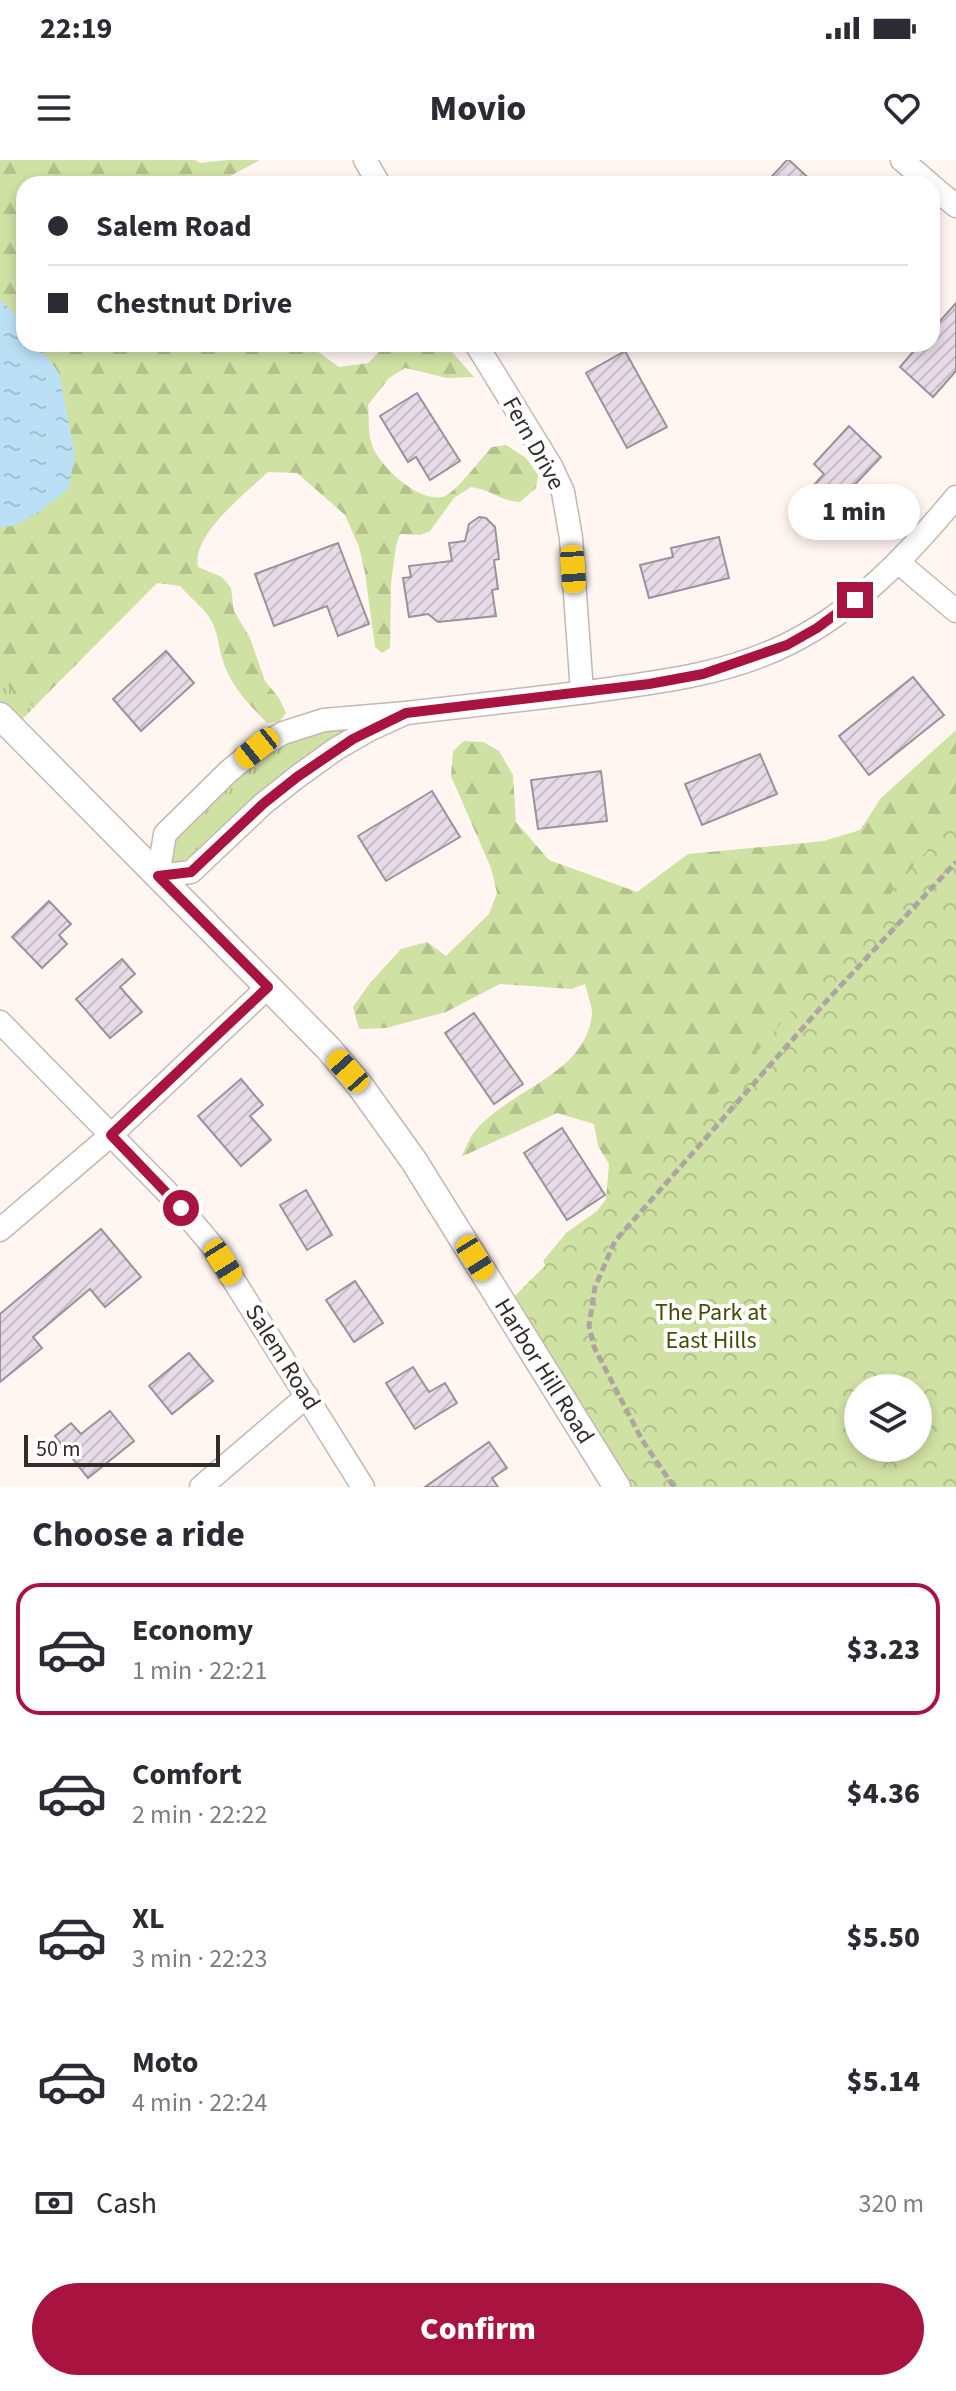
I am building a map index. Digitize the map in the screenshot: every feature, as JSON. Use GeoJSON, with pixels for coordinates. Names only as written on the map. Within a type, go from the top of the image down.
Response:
{"type":"FeatureCollection","features":[{"type":"Feature","properties":{"kind":"street"},"geometry":{"type":"LineString","coordinates":[[902,160],[921,176]]}},
{"type":"Feature","properties":{"kind":"street"},"geometry":{"type":"LineString","coordinates":[[940,193],[956,206]]}},
{"type":"Feature","properties":{"kind":"street","name":"Fern Drive"},"geometry":{"type":"LineString","coordinates":[[481,352],[545,455],[563,492],[571,538],[582,692]]}},
{"type":"Feature","properties":{"kind":"street"},"geometry":{"type":"LineString","coordinates":[[406,713],[336,749],[297,777],[263,804],[191,872],[158,876],[165,834],[229,771],[257,748],[283,733],[324,720],[582,692],[703,674],[787,645],[855,600],[898,562],[956,497]]}},
{"type":"Feature","properties":{"kind":"street"},"geometry":{"type":"LineString","coordinates":[[898,562],[956,611]]}},
{"type":"Feature","properties":{"kind":"street","name":"Harbor Hill Road"},"geometry":{"type":"LineString","coordinates":[[0,716],[328,1048],[385,1119],[617,1487]]}},
{"type":"Feature","properties":{"kind":"street"},"geometry":{"type":"LineString","coordinates":[[0,1230],[111,1135],[268,987]]}},
{"type":"Feature","properties":{"kind":"street","name":"Salem Road"},"geometry":{"type":"LineString","coordinates":[[0,1022],[168,1193],[211,1244],[363,1487]]}},
{"type":"Feature","properties":{"kind":"street"},"geometry":{"type":"LineString","coordinates":[[201,1487],[307,1396]]}},
{"type":"Feature","properties":{"kind":"path"},"geometry":{"type":"LineString","coordinates":[[674,1487],[642,1440],[594,1347],[589,1326],[595,1287],[615,1241],[831,996],[956,862]]}},
{"type":"Feature","properties":{"kind":"green space"},"geometry":{"type":"Polygon","coordinates":[[[0,160],[195,160],[200,163],[260,160],[230,176],[16,176],[16,352],[318,352],[339,367],[368,363],[379,352],[452,352],[474,377],[447,378],[405,368],[389,378],[368,405],[370,437],[381,461],[412,489],[424,495],[445,496],[457,487],[492,447],[506,445],[526,458],[538,475],[536,488],[520,502],[471,487],[454,498],[430,531],[420,535],[400,534],[391,583],[390,648],[382,653],[375,647],[359,547],[345,515],[297,473],[268,472],[211,528],[198,555],[198,567],[222,577],[231,588],[234,611],[250,638],[265,681],[286,713],[279,722],[267,723],[236,687],[226,670],[213,624],[180,586],[157,583],[41,700],[30,706],[20,703],[0,673],[0,160]]]}},
{"type":"Feature","properties":{"kind":"green space"},"geometry":{"type":"Polygon","coordinates":[[[0,656],[41,700],[13,729],[0,716],[0,656]]]}},
{"type":"Feature","properties":{"kind":"green space"},"geometry":{"type":"Polygon","coordinates":[[[324,720],[369,730],[191,872],[158,876],[165,834],[229,771],[324,720]]]}},
{"type":"Feature","properties":{"kind":"green space"},"geometry":{"type":"Polygon","coordinates":[[[956,730],[956,1430],[932,1403],[932,1374],[844,1374],[844,1462],[865,1462],[877,1487],[582,1336],[543,1261],[566,1233],[597,1211],[606,1199],[609,1164],[598,1146],[594,1124],[557,1113],[461,1157],[472,1135],[486,1119],[560,1068],[575,1053],[586,1035],[592,1014],[585,984],[571,989],[500,984],[446,1012],[386,1028],[359,1029],[353,1007],[401,949],[427,942],[446,956],[489,914],[497,893],[491,868],[451,776],[453,751],[464,741],[483,742],[499,751],[513,775],[516,822],[549,860],[637,892],[688,854],[824,841],[860,830],[881,798],[956,730]]]}},
{"type":"Feature","properties":{"kind":"green space","name":"The Park at East Hills"},"geometry":{"type":"Polygon","coordinates":[[[956,816],[956,1487],[618,1487],[505,1306],[750,1060],[956,816]]]}},
{"type":"Feature","properties":{"kind":"water"},"geometry":{"type":"Polygon","coordinates":[[[0,300],[16,316],[16,352],[43,352],[59,373],[75,454],[69,488],[27,519],[0,527],[0,300]]]}},
{"type":"Feature","properties":{"kind":"building"},"geometry":{"type":"Polygon","coordinates":[[[789,160],[806,176],[772,176],[789,160]]]}},
{"type":"Feature","properties":{"kind":"building"},"geometry":{"type":"Polygon","coordinates":[[[956,303],[956,371],[933,397],[900,367],[913,352],[940,352],[940,321],[956,303]]]}},
{"type":"Feature","properties":{"kind":"building"},"geometry":{"type":"Polygon","coordinates":[[[626,352],[667,427],[627,448],[586,373],[626,352]]]}},
{"type":"Feature","properties":{"kind":"building"},"geometry":{"type":"Polygon","coordinates":[[[417,393],[460,461],[430,480],[416,457],[408,462],[380,416],[417,393]]]}},
{"type":"Feature","properties":{"kind":"building"},"geometry":{"type":"Polygon","coordinates":[[[849,426],[881,457],[825,516],[804,496],[824,474],[814,464],[849,426]]]}},
{"type":"Feature","properties":{"kind":"building"},"geometry":{"type":"Polygon","coordinates":[[[479,517],[486,518],[495,527],[499,559],[494,560],[498,589],[492,590],[496,616],[438,622],[428,614],[409,617],[403,578],[411,577],[409,566],[452,561],[449,543],[465,541],[469,524],[479,517]]]}},
{"type":"Feature","properties":{"kind":"building"},"geometry":{"type":"Polygon","coordinates":[[[719,537],[729,578],[649,598],[640,565],[673,557],[671,548],[719,537]]]}},
{"type":"Feature","properties":{"kind":"building"},"geometry":{"type":"Polygon","coordinates":[[[338,543],[369,624],[338,636],[327,606],[274,626],[255,574],[338,543]]]}},
{"type":"Feature","properties":{"kind":"building"},"geometry":{"type":"Polygon","coordinates":[[[166,651],[194,683],[141,731],[113,699],[166,651]]]}},
{"type":"Feature","properties":{"kind":"building"},"geometry":{"type":"Polygon","coordinates":[[[913,677],[944,715],[869,775],[839,736],[913,677]]]}},
{"type":"Feature","properties":{"kind":"building"},"geometry":{"type":"Polygon","coordinates":[[[760,754],[777,794],[702,825],[685,784],[760,754]]]}},
{"type":"Feature","properties":{"kind":"building"},"geometry":{"type":"Polygon","coordinates":[[[601,771],[607,821],[538,829],[531,780],[601,771]]]}},
{"type":"Feature","properties":{"kind":"building"},"geometry":{"type":"Polygon","coordinates":[[[432,791],[460,837],[386,881],[358,836],[432,791]]]}},
{"type":"Feature","properties":{"kind":"building"},"geometry":{"type":"Polygon","coordinates":[[[49,901],[71,924],[59,935],[67,944],[42,968],[12,937],[49,901]]]}},
{"type":"Feature","properties":{"kind":"building"},"geometry":{"type":"Polygon","coordinates":[[[122,959],[135,974],[120,987],[142,1012],[110,1038],[76,999],[122,959]]]}},
{"type":"Feature","properties":{"kind":"building"},"geometry":{"type":"Polygon","coordinates":[[[474,1013],[523,1084],[494,1104],[445,1033],[474,1013]]]}},
{"type":"Feature","properties":{"kind":"building"},"geometry":{"type":"Polygon","coordinates":[[[241,1079],[263,1105],[250,1116],[271,1140],[241,1166],[198,1116],[241,1079]]]}},
{"type":"Feature","properties":{"kind":"building"},"geometry":{"type":"Polygon","coordinates":[[[562,1128],[605,1195],[567,1220],[524,1153],[562,1128]]]}},
{"type":"Feature","properties":{"kind":"building"},"geometry":{"type":"Polygon","coordinates":[[[306,1190],[332,1235],[307,1250],[280,1205],[306,1190]]]}},
{"type":"Feature","properties":{"kind":"building"},"geometry":{"type":"Polygon","coordinates":[[[101,1229],[141,1277],[105,1307],[90,1289],[33,1337],[42,1348],[0,1382],[0,1314],[101,1229]]]}},
{"type":"Feature","properties":{"kind":"building"},"geometry":{"type":"Polygon","coordinates":[[[355,1281],[383,1323],[354,1342],[326,1300],[355,1281]]]}},
{"type":"Feature","properties":{"kind":"building"},"geometry":{"type":"Polygon","coordinates":[[[189,1353],[213,1381],[172,1414],[149,1386],[189,1353]]]}},
{"type":"Feature","properties":{"kind":"building"},"geometry":{"type":"Polygon","coordinates":[[[413,1367],[429,1392],[445,1383],[457,1403],[415,1429],[386,1383],[413,1367]]]}},
{"type":"Feature","properties":{"kind":"building"},"geometry":{"type":"Polygon","coordinates":[[[110,1411],[134,1441],[88,1478],[55,1436],[71,1423],[81,1434],[110,1411]]]}},
{"type":"Feature","properties":{"kind":"building"},"geometry":{"type":"Polygon","coordinates":[[[489,1442],[507,1468],[492,1478],[498,1487],[425,1487],[489,1442]]]}},
{"type":"Feature","properties":{"kind":"route"},"geometry":{"type":"LineString","coordinates":[[181,1208],[111,1135],[268,987],[158,876],[191,872],[263,804],[297,777],[353,739],[406,713],[649,684],[703,674],[787,645],[855,600]]}}]}
